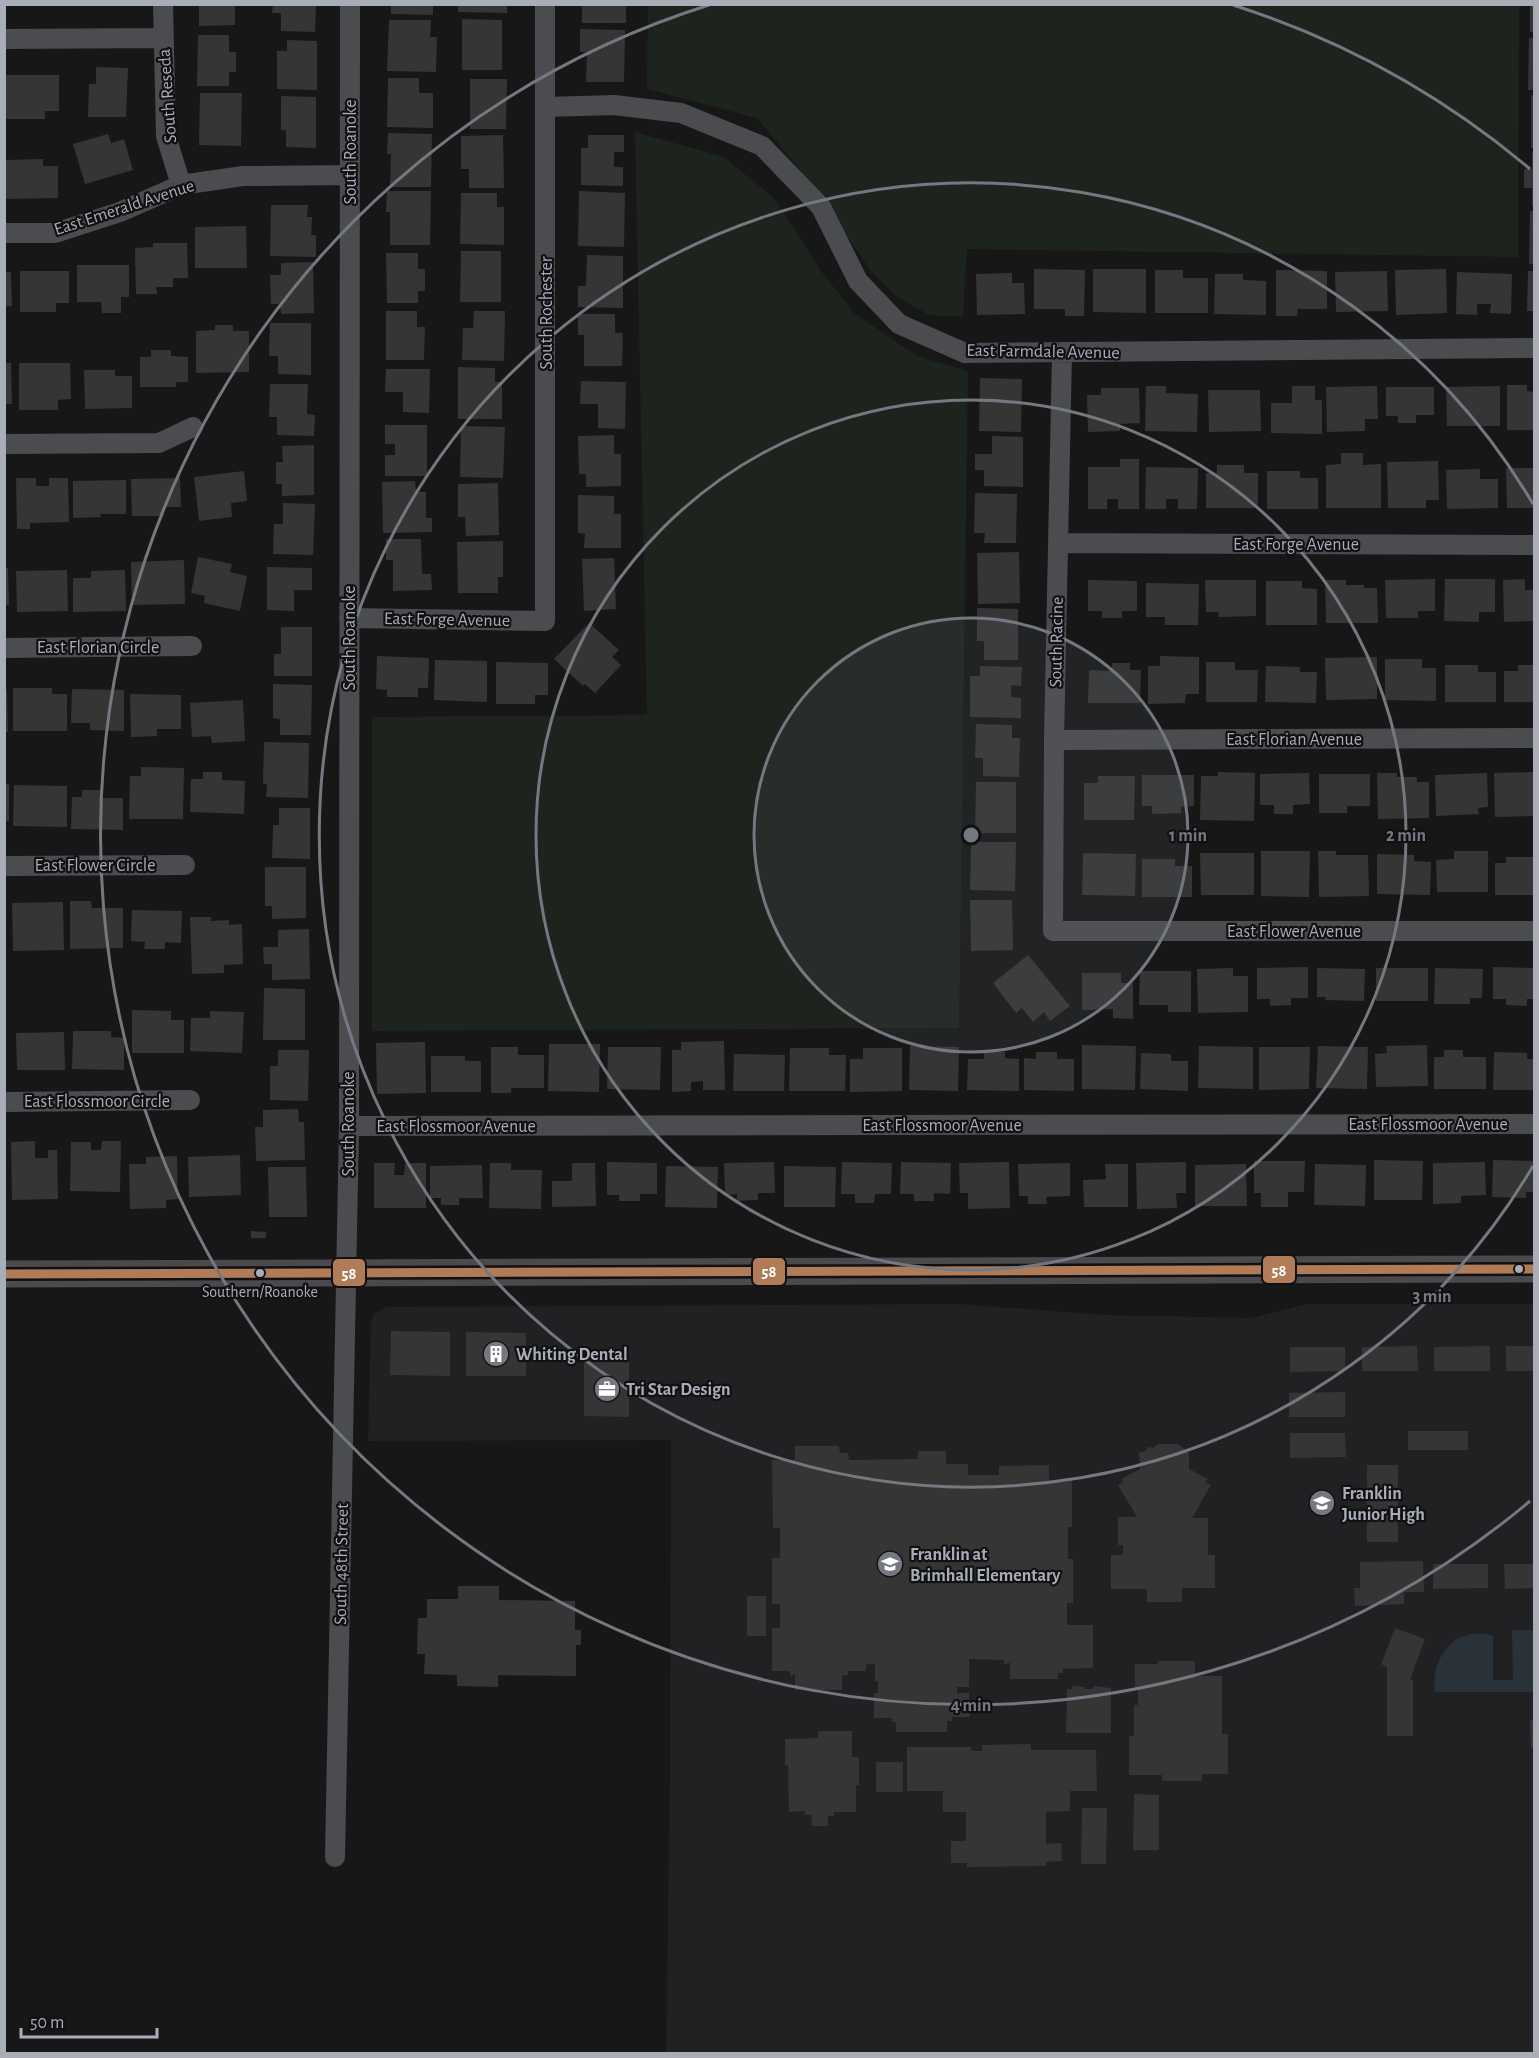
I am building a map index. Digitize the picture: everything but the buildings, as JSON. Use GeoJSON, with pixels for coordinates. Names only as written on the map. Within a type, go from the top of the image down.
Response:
{"type":"FeatureCollection","features":[{"type":"Feature","properties":{"kind":"main road"},"geometry":{"type":"LineString","coordinates":[[4,1274],[1534,1269]]}},
{"type":"Feature","properties":{"kind":"street","name":"South Reseda"},"geometry":{"type":"LineString","coordinates":[[164,4],[166,136],[181,185]]}},
{"type":"Feature","properties":{"kind":"street","name":"South Roanoke"},"geometry":{"type":"LineString","coordinates":[[346,1272],[349,1126],[350,4]]}},
{"type":"Feature","properties":{"kind":"street","name":"South Rochester"},"geometry":{"type":"LineString","coordinates":[[545,4],[545,621]]}},
{"type":"Feature","properties":{"kind":"street"},"geometry":{"type":"LineString","coordinates":[[4,39],[163,38]]}},
{"type":"Feature","properties":{"kind":"street","name":"East Farmdale Avenue"},"geometry":{"type":"LineString","coordinates":[[546,107],[614,105],[681,113],[762,146],[821,207],[858,281],[899,324],[964,353],[1534,348]]}},
{"type":"Feature","properties":{"kind":"street","name":"East Emerald Avenue"},"geometry":{"type":"LineString","coordinates":[[4,233],[55,233],[120,212],[181,185],[243,176],[350,175]]}},
{"type":"Feature","properties":{"kind":"street","name":"South Racine"},"geometry":{"type":"LineString","coordinates":[[1053,931],[1054,740],[1062,353]]}},
{"type":"Feature","properties":{"kind":"street"},"geometry":{"type":"LineString","coordinates":[[4,444],[159,443],[193,427]]}},
{"type":"Feature","properties":{"kind":"street","name":"East Forge Avenue"},"geometry":{"type":"LineString","coordinates":[[1058,543],[1534,545]]}},
{"type":"Feature","properties":{"kind":"street","name":"East Forge Avenue"},"geometry":{"type":"LineString","coordinates":[[349,618],[545,621]]}},
{"type":"Feature","properties":{"kind":"street","name":"East Florian Circle"},"geometry":{"type":"LineString","coordinates":[[4,648],[192,646]]}},
{"type":"Feature","properties":{"kind":"street","name":"East Florian Avenue"},"geometry":{"type":"LineString","coordinates":[[1054,740],[1534,738]]}},
{"type":"Feature","properties":{"kind":"street","name":"East Flower Circle"},"geometry":{"type":"LineString","coordinates":[[4,866],[185,865]]}},
{"type":"Feature","properties":{"kind":"street","name":"East Flower Avenue"},"geometry":{"type":"LineString","coordinates":[[1053,931],[1534,931]]}},
{"type":"Feature","properties":{"kind":"street","name":"East Flossmoor Circle"},"geometry":{"type":"LineString","coordinates":[[4,1102],[190,1101]]}},
{"type":"Feature","properties":{"kind":"street","name":"East Flossmoor Avenue"},"geometry":{"type":"LineString","coordinates":[[349,1126],[1534,1124]]}},
{"type":"Feature","properties":{"kind":"street","name":"South 48th Street"},"geometry":{"type":"LineString","coordinates":[[335,1857],[346,1272]]}},
{"type":"Feature","properties":{"kind":"shaded area"},"geometry":{"type":"Polygon","coordinates":[[[648,5],[1519,5],[1518,257],[967,249],[963,317],[929,315],[896,296],[871,271],[805,176],[757,118],[647,89],[648,5]]]}},
{"type":"Feature","properties":{"kind":"shaded area"},"geometry":{"type":"Polygon","coordinates":[[[635,132],[724,157],[776,200],[821,271],[854,313],[917,356],[968,371],[959,1028],[372,1031],[372,717],[647,715],[635,132]]]}},
{"type":"Feature","properties":{"kind":"shaded area"},"geometry":{"type":"Polygon","coordinates":[[[959,1304],[1106,1315],[1251,1318],[1307,1304],[1534,1304],[1534,2053],[666,2053],[671,1440],[368,1441],[373,1314],[387,1307],[959,1304]]]}},
{"type":"Feature","properties":{"kind":"shaded area"},"geometry":{"type":"Polygon","coordinates":[[[1512,1630],[1534,1630],[1534,1692],[1435,1692],[1437,1667],[1442,1656],[1448,1646],[1467,1635],[1493,1636],[1493,1680],[1513,1680],[1512,1630]]]}},
{"type":"Feature","properties":{"kind":"transit line","name":"58"},"geometry":{"type":"LineString","coordinates":[[4,1274],[1534,1269]]}},
{"type":"Feature","properties":{"kind":"place","name":"Southern/Roanoke"},"geometry":{"type":"Point","coordinates":[260,1273]}},
{"type":"Feature","properties":{"kind":"place","name":"Whiting Dental"},"geometry":{"type":"Point","coordinates":[496,1354]}},
{"type":"Feature","properties":{"kind":"place","name":"Tri Star Design"},"geometry":{"type":"Point","coordinates":[607,1389]}},
{"type":"Feature","properties":{"kind":"place","name":"Franklin Junior High"},"geometry":{"type":"Point","coordinates":[1322,1503]}},
{"type":"Feature","properties":{"kind":"place","name":"Franklin at Brimhall Elementary"},"geometry":{"type":"Point","coordinates":[890,1564]}}]}
